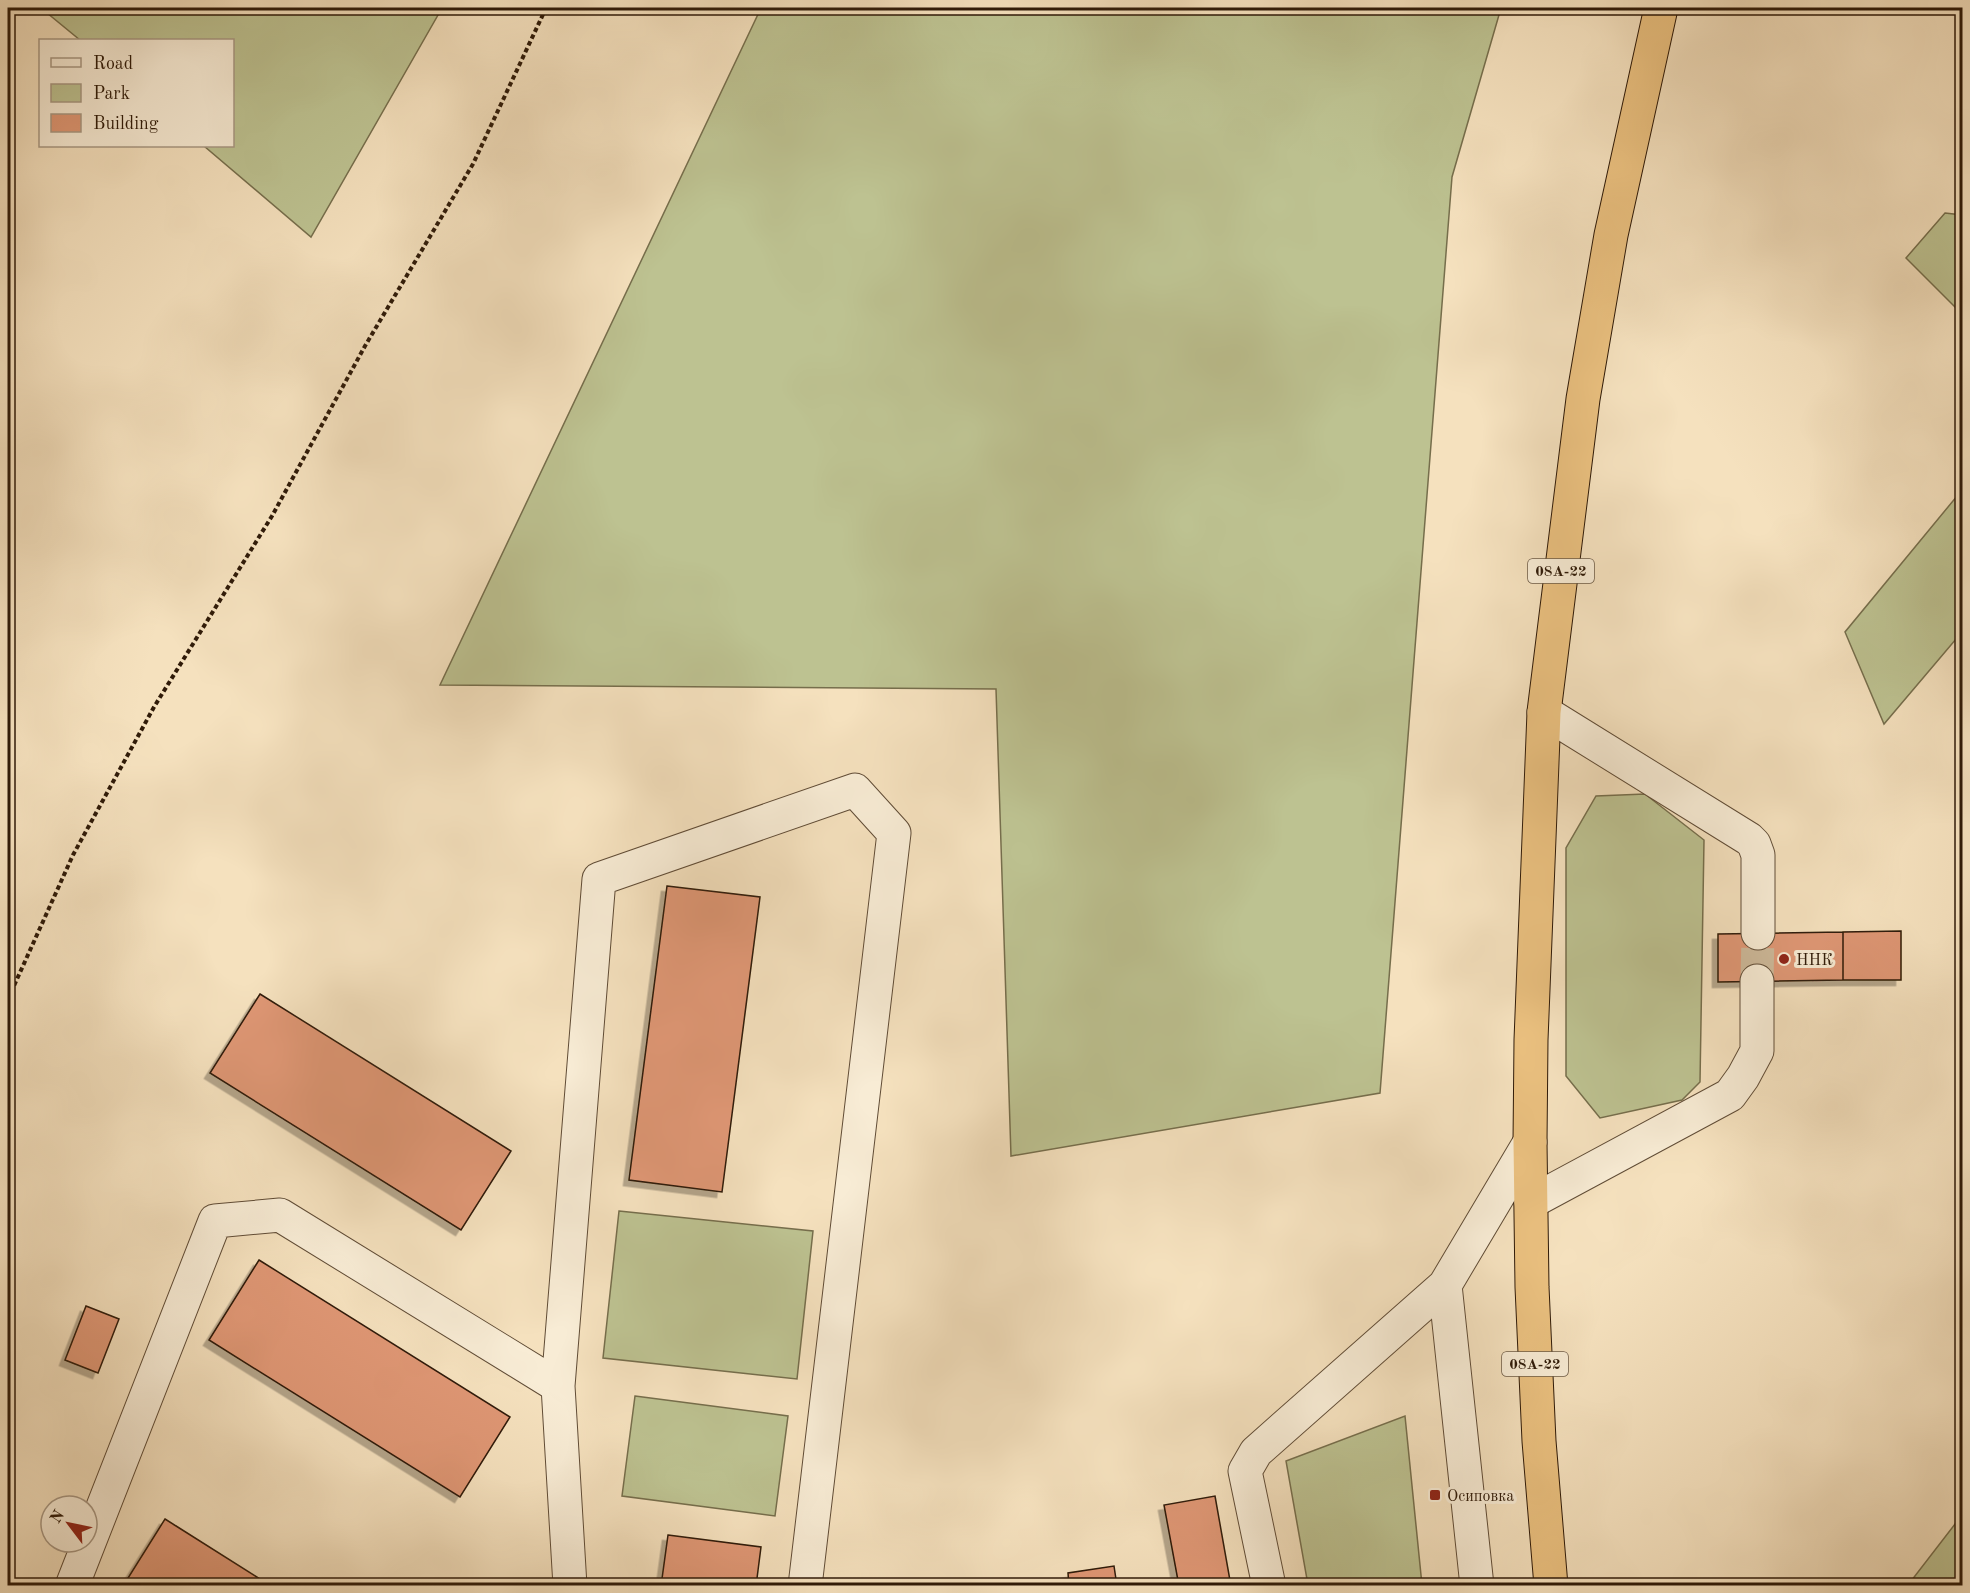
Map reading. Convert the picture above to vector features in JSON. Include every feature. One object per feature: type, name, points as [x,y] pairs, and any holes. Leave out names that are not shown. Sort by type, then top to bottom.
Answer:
[{"type":"highway","name":"08А-22","points":[[1551,1586],[1539,1441],[1532,1287],[1530,1142],[1531,1040],[1544,712],[1585,387],[1611,234],[1661,8]]},
{"type":"lane","points":[[1544,712],[1749,838],[1758,855],[1758,933]]},
{"type":"lane","points":[[570,1586],[558,1386],[599,879],[855,789],[894,833],[805,1586]]},
{"type":"lane","points":[[1531,1202],[1730,1095],[1757,1051],[1757,981]]},
{"type":"lane","points":[[1269,1586],[1245,1471],[1249,1463],[1256,1452],[1445,1286],[1530,1142]]},
{"type":"lane","points":[[72,1586],[215,1221],[280,1215],[558,1386]]},
{"type":"lane","points":[[1445,1286],[1477,1586]]},
{"type":"path","points":[[8,999],[73,855],[154,707],[272,516],[365,346],[473,164],[546,8]]},
{"type":"green space","points":[[41,8],[442,8],[311,237],[205,147],[234,147],[234,39],[79,39]]},
{"type":"green space","points":[[761,8],[1501,8],[1452,177],[1380,1093],[1011,1156],[996,689],[440,685]]},
{"type":"green space","points":[[1945,213],[1962,215],[1962,314],[1906,258]]},
{"type":"green space","points":[[1962,490],[1962,632],[1884,724],[1845,632]]},
{"type":"green space","points":[[1645,794],[1704,840],[1700,1082],[1682,1100],[1600,1118],[1566,1076],[1566,848],[1596,796]]},
{"type":"green space","points":[[619,1211],[813,1231],[797,1379],[603,1358]]},
{"type":"green space","points":[[635,1396],[788,1416],[775,1516],[622,1496]]},
{"type":"green space","points":[[1405,1416],[1422,1585],[1308,1585],[1286,1461]]},
{"type":"green space","points":[[1962,1515],[1962,1585],[1908,1585]]},
{"type":"building","points":[[667,886],[760,897],[722,1192],[629,1180]]},
{"type":"building","points":[[1901,931],[1901,980],[1843,980],[1843,932]]},
{"type":"building","points":[[1843,932],[1843,980],[1718,982],[1718,934]]},
{"type":"building","points":[[260,994],[511,1151],[461,1230],[210,1073]]},
{"type":"building","points":[[259,1260],[510,1417],[460,1497],[209,1340]]},
{"type":"building","points":[[86,1306],[119,1319],[98,1373],[65,1360]]},
{"type":"building","points":[[1215,1496],[1231,1586],[1179,1586],[1164,1505]]},
{"type":"building","points":[[165,1519],[271,1586],[123,1586]]},
{"type":"building","points":[[668,1535],[761,1547],[756,1586],[661,1586]]},
{"type":"building","points":[[1114,1566],[1117,1586],[1069,1586],[1068,1573]]},
{"type":"tunnel","points":[[1757,981],[1758,933]]},
{"type":"place","name":"ННК","points":[[1784,959]]},
{"type":"place","name":"Осиповка","points":[[1435,1495]]}]
